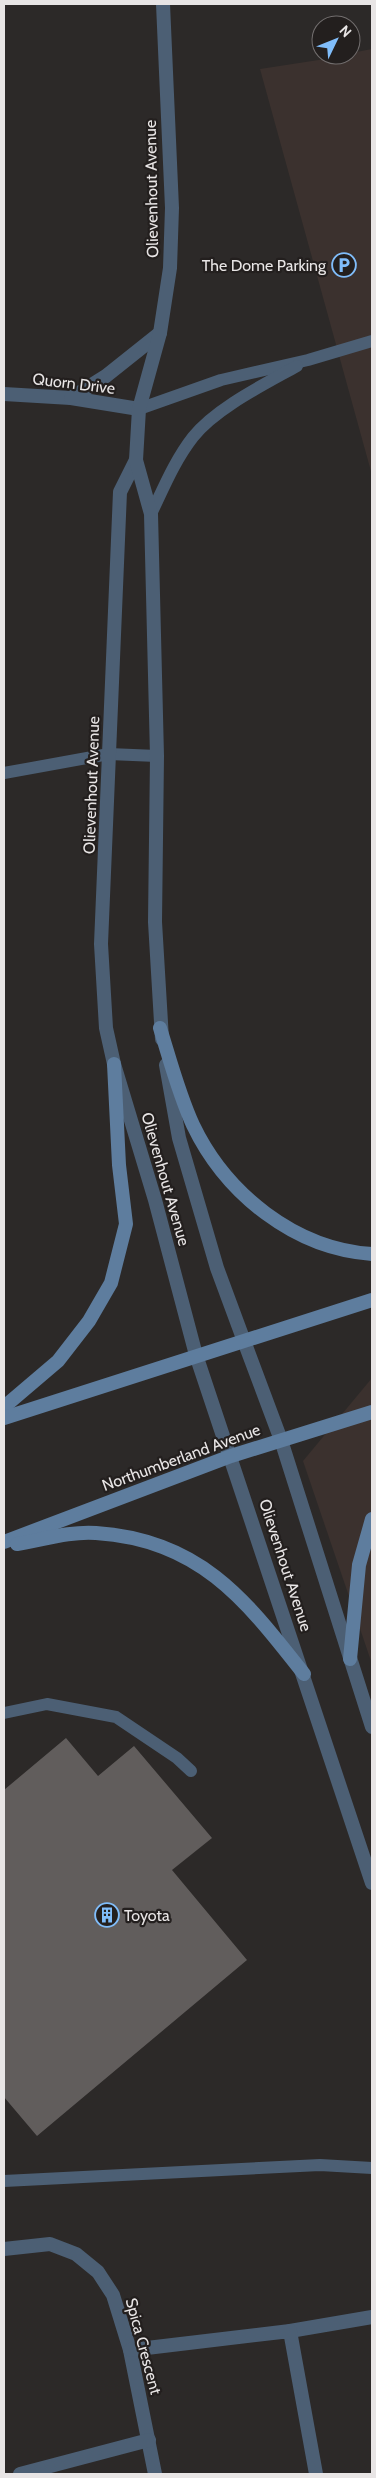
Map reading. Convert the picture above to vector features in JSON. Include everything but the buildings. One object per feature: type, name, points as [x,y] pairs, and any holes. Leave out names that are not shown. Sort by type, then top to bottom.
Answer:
[{"type":"main road","points":[[160,1028],[193,1125],[218,1166],[239,1192],[262,1211],[321,1244],[353,1253],[372,1254]]},
{"type":"main road","points":[[4,1407],[58,1361],[90,1321],[111,1283],[126,1224],[119,1165],[114,1064]]},
{"type":"main road","points":[[4,1418],[372,1300]]},
{"type":"main road","name":"Northumberland Avenue","points":[[4,1542],[231,1456],[372,1412]]},
{"type":"main road","points":[[350,1659],[359,1565],[372,1519]]},
{"type":"main road","points":[[4,1546],[94,1533],[130,1538],[178,1552],[215,1575],[254,1611],[304,1674]]},
{"type":"street","name":"Olievenhout Avenue","points":[[163,4],[172,208],[170,268],[160,333],[139,409],[136,460],[151,514],[156,756],[154,922],[160,1028],[179,1138],[217,1268],[280,1440],[372,1727]]},
{"type":"street","points":[[70,398],[106,376],[160,333]]},
{"type":"street","name":"Quorn Drive","points":[[4,394],[70,398],[139,409]]},
{"type":"street","name":"Olievenhout Avenue","points":[[136,460],[120,492],[101,944],[106,1028],[114,1064],[156,1200],[196,1355],[304,1674],[372,1883]]},
{"type":"street","name":"Spica Crescent","points":[[4,2250],[50,2244],[76,2254],[98,2272],[113,2295],[130,2350],[155,2474]]},
{"type":"street","points":[[130,2350],[290,2331],[372,2318]]},
{"type":"street","points":[[290,2331],[316,2474]]},
{"type":"street","points":[[20,2474],[148,2440]]},
{"type":"lane","points":[[139,409],[250,372],[308,360],[372,341]]},
{"type":"lane","points":[[151,514],[176,463],[194,435],[225,409],[308,360]]},
{"type":"lane","points":[[4,773],[109,754],[156,756]]},
{"type":"lane","points":[[4,1713],[47,1704],[116,1716],[177,1758],[191,1771]]},
{"type":"lane","points":[[4,2181],[320,2165],[372,2168]]},
{"type":"shaded area","name":"The Dome Parking","points":[[372,49],[372,475],[260,69],[311,61],[311,65],[361,65],[361,51]]},
{"type":"shaded area","points":[[372,1378],[372,1664],[303,1461]]},
{"type":"place","name":"The Dome Parking","points":[[344,265]]},
{"type":"place","name":"Toyota","points":[[107,1915]]}]
